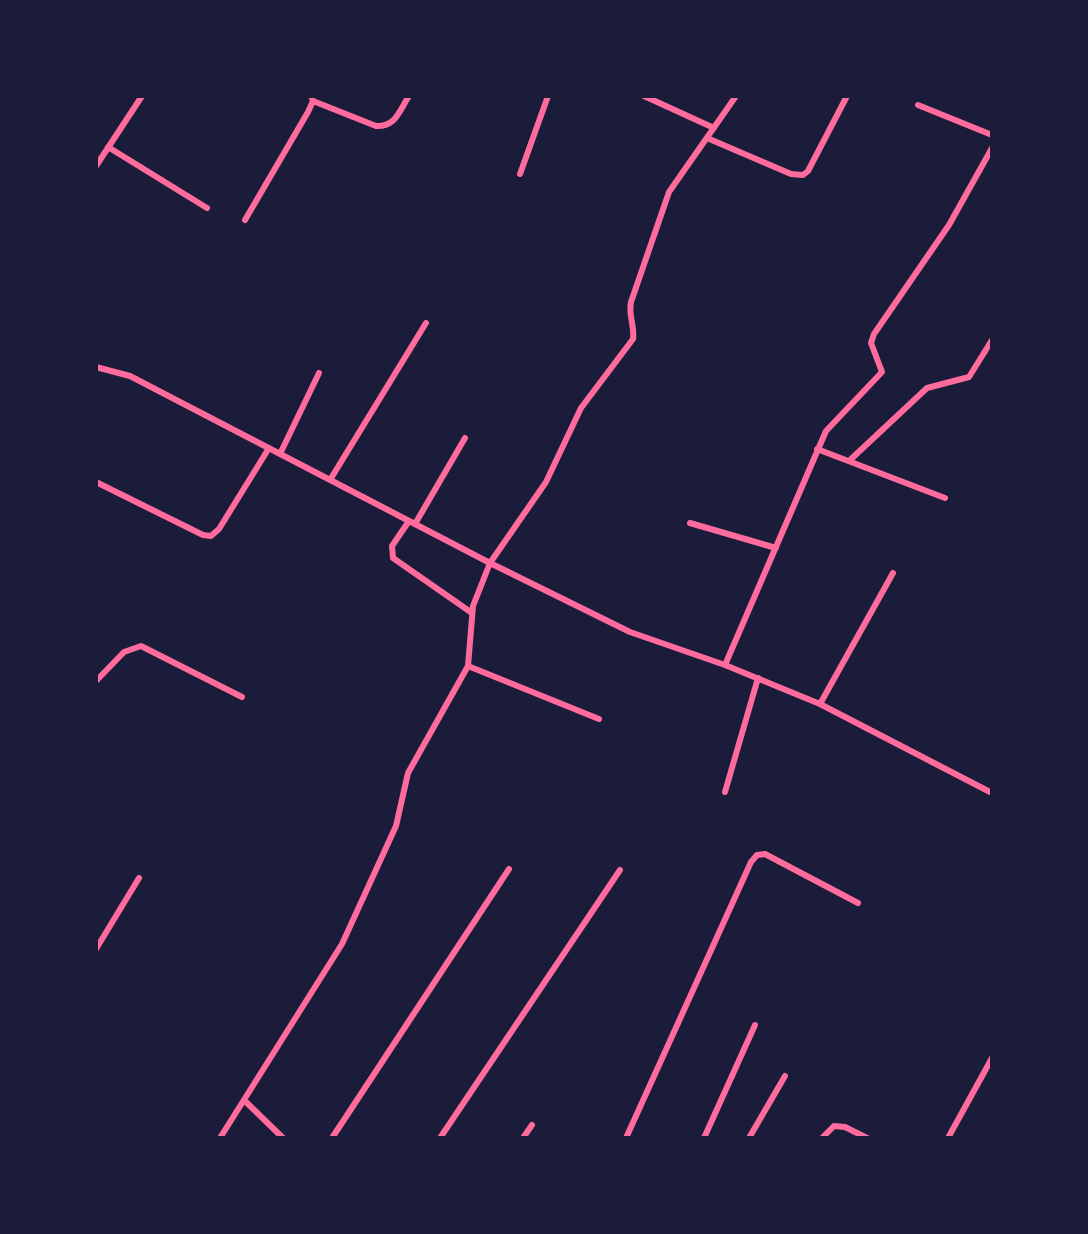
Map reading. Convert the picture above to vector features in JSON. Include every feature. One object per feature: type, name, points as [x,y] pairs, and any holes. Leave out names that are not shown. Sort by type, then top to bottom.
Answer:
[{"type":"street","points":[[96,166],[142,96]]},
{"type":"street","points":[[245,220],[312,98],[376,126],[387,126],[393,121],[409,96]]},
{"type":"street","points":[[520,174],[548,96]]},
{"type":"street","points":[[644,96],[714,128]]},
{"type":"street","points":[[220,1138],[342,944],[396,826],[408,773],[468,666],[472,613],[490,563],[546,482],[581,408],[633,339],[635,330],[629,311],[631,302],[664,204],[676,180],[736,96]]},
{"type":"street","points":[[707,138],[791,174],[803,175],[808,171],[847,96]]},
{"type":"street","points":[[918,105],[992,135]]},
{"type":"street","points":[[108,147],[207,208]]},
{"type":"street","points":[[725,665],[817,449],[833,422],[882,372],[871,343],[874,334],[949,225],[992,148]]},
{"type":"street","points":[[330,480],[426,323]]},
{"type":"street","points":[[849,461],[927,388],[969,377],[992,340]]},
{"type":"street","points":[[96,367],[130,376],[490,563],[630,632],[725,665],[820,704],[991,792],[992,784]]},
{"type":"street","points":[[280,454],[319,373]]},
{"type":"street","points":[[465,438],[412,523],[392,546],[393,558],[472,613]]},
{"type":"street","points":[[96,482],[203,535],[211,536],[219,529],[269,448]]},
{"type":"street","points":[[817,449],[945,498]]},
{"type":"street","points":[[690,524],[776,548]]},
{"type":"street","points":[[820,704],[893,573]]},
{"type":"street","points":[[96,681],[124,652],[141,646],[242,697]]},
{"type":"street","points":[[468,666],[599,719]]},
{"type":"street","points":[[725,792],[758,678]]},
{"type":"street","points":[[626,1138],[750,862],[757,855],[765,854],[858,903]]},
{"type":"street","points":[[332,1138],[509,869]]},
{"type":"street","points":[[440,1138],[620,870]]},
{"type":"street","points":[[96,949],[139,878]]},
{"type":"street","points":[[704,1138],[755,1025]]},
{"type":"street","points":[[948,1138],[992,1058]]},
{"type":"street","points":[[749,1138],[784,1076]]},
{"type":"street","points":[[245,1101],[283,1138]]},
{"type":"street","points":[[523,1138],[532,1125]]},
{"type":"street","points":[[822,1138],[834,1126],[845,1127],[867,1138]]}]
